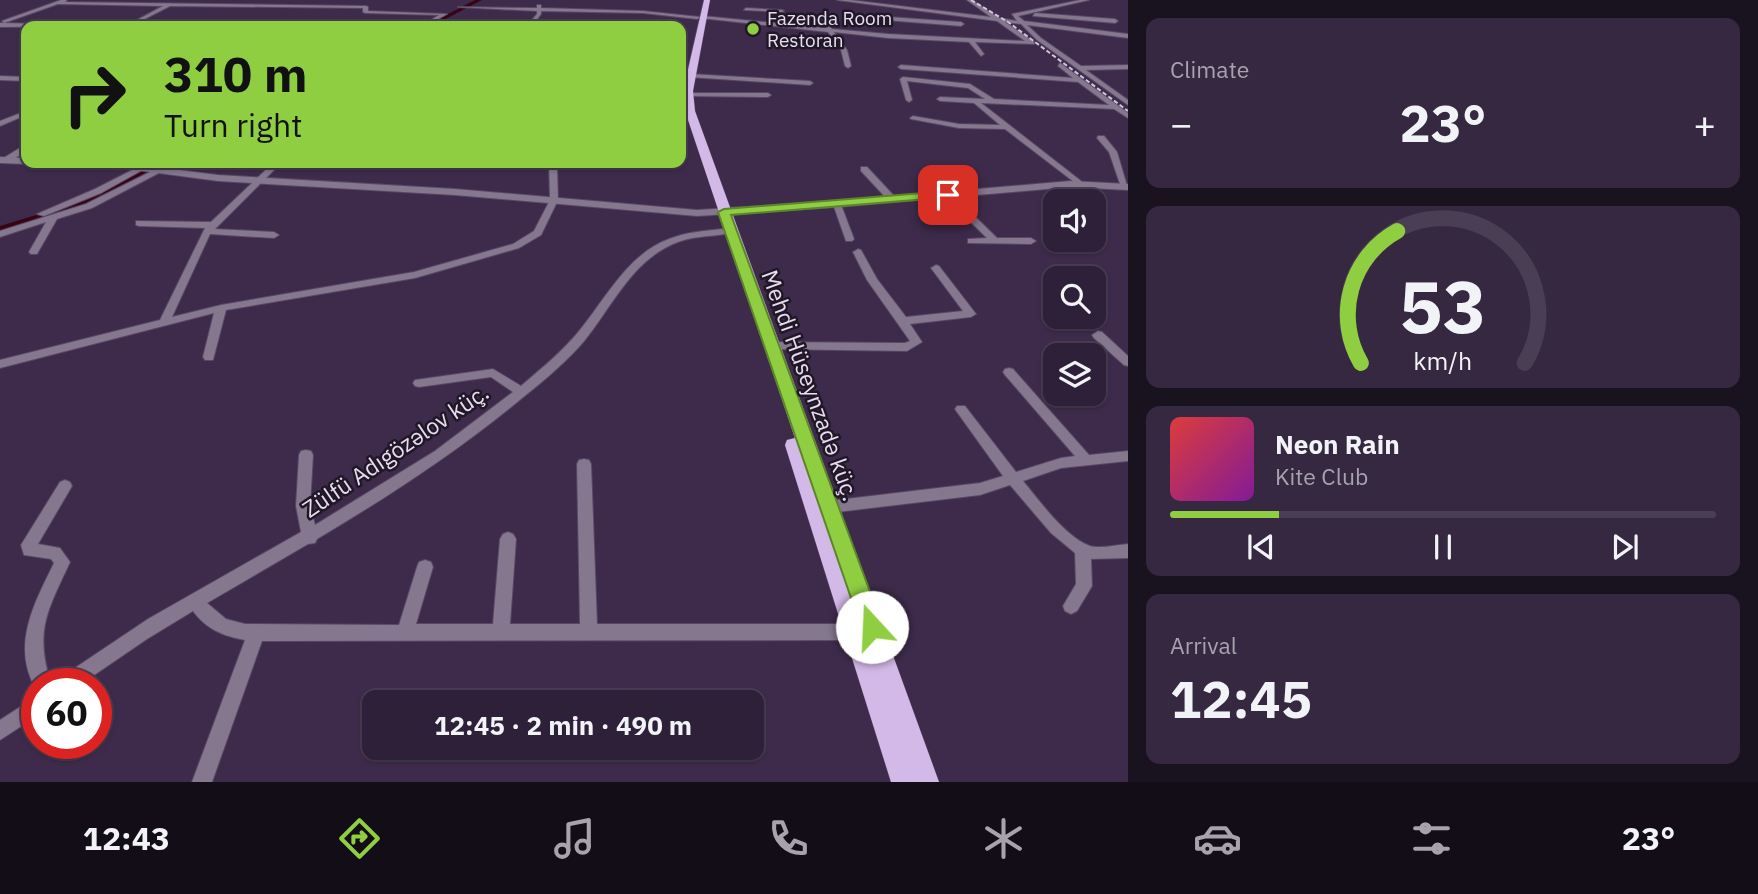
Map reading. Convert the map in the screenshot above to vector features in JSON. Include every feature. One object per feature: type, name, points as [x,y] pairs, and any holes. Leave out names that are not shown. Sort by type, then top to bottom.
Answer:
[{"type":"main road","name":"Mehdi Hüseynzadə küç.","points":[[686,83],[702,9]]},
{"type":"main road","name":"Mehdi Hüseynzadə küç.","points":[[686,105],[720,212],[829,507],[925,782]]},
{"type":"main road","name":"Mehdi Hüseynzadə küç.","points":[[720,212],[722,232],[905,782]]},
{"type":"street","points":[[0,24],[65,0]]},
{"type":"street","points":[[137,21],[177,0]]},
{"type":"street","points":[[361,6],[366,0]]},
{"type":"street","points":[[435,21],[460,10],[474,0]]},
{"type":"street","points":[[470,8],[485,0]]},
{"type":"street","points":[[584,0],[585,11]]},
{"type":"street","points":[[839,0],[1128,36]]},
{"type":"street","points":[[969,0],[1003,21],[1128,116]]},
{"type":"street","points":[[974,0],[1016,14],[1115,21]]},
{"type":"street","points":[[1016,14],[1087,0]]},
{"type":"street","points":[[745,1],[749,21]]},
{"type":"street","points":[[58,3],[361,6],[368,8],[365,12],[448,16]]},
{"type":"street","points":[[460,10],[539,8],[654,12],[702,9],[749,21],[830,30],[1032,43]]},
{"type":"street","points":[[532,21],[539,8]]},
{"type":"street","points":[[746,9],[782,11]]},
{"type":"street","points":[[1031,11],[1038,15]]},
{"type":"street","points":[[622,21],[625,12]]},
{"type":"street","points":[[653,21],[654,12]]},
{"type":"street","points":[[935,12],[938,22]]},
{"type":"street","points":[[1016,14],[1021,23],[1128,103]]},
{"type":"street","points":[[441,21],[448,16]]},
{"type":"street","points":[[821,18],[844,50],[848,66]]},
{"type":"street","points":[[874,18],[1012,28]]},
{"type":"street","points":[[0,24],[21,25]]},
{"type":"street","points":[[971,40],[981,54]]},
{"type":"street","points":[[901,67],[1080,80]]},
{"type":"street","points":[[1063,67],[1127,67]]},
{"type":"street","points":[[0,78],[21,79]]},
{"type":"street","points":[[909,100],[903,79],[970,86],[995,103]]},
{"type":"street","points":[[686,97],[810,83]]},
{"type":"street","points":[[686,97],[768,95]]},
{"type":"street","points":[[940,99],[977,103],[1116,107]]},
{"type":"street","points":[[977,103],[1078,183]]},
{"type":"street","points":[[0,124],[21,115]]},
{"type":"street","points":[[913,118],[960,126],[1005,127]]},
{"type":"street","points":[[0,225],[70,203],[140,168],[259,181],[554,200],[697,213],[1078,183],[1127,187],[1113,152],[1101,138]]},
{"type":"street","points":[[3,160],[21,151]]},
{"type":"street","points":[[3,160],[21,161]]},
{"type":"street","points":[[0,234],[103,200],[164,168]]},
{"type":"street","points":[[165,320],[209,228],[272,168]]},
{"type":"street","points":[[0,363],[221,308],[415,275],[516,246],[538,233],[554,200],[554,168]]},
{"type":"street","points":[[864,169],[892,199]]},
{"type":"street","points":[[948,195],[995,241]]},
{"type":"street","points":[[837,204],[842,212],[841,225],[849,239]]},
{"type":"street","points":[[697,213],[703,233]]},
{"type":"street","points":[[34,252],[53,218]]},
{"type":"street","points":[[138,223],[274,235]]},
{"type":"street","name":"Zülfü Adıgözəlov küç.","points":[[91,668],[195,600],[310,538],[425,464],[522,392],[583,335],[639,260],[674,240],[703,233],[722,232]]},
{"type":"street","points":[[971,241],[1031,241]]},
{"type":"street","points":[[771,346],[907,347],[916,342],[872,280],[858,252]]},
{"type":"street","points":[[903,321],[971,314],[936,268]]},
{"type":"street","points":[[209,358],[221,308]]},
{"type":"street","points":[[1098,335],[1128,362]]},
{"type":"street","points":[[1009,372],[1085,459]]},
{"type":"street","points":[[419,383],[493,373],[522,392]]},
{"type":"street","points":[[961,409],[1013,478],[1066,539],[1083,551],[1128,551]]},
{"type":"street","points":[[306,456],[303,506],[310,538]]},
{"type":"street","points":[[829,507],[980,489],[1032,471],[1085,459],[1128,456]]},
{"type":"street","points":[[583,464],[589,632]]},
{"type":"street","points":[[37,668],[31,649],[32,635],[62,562],[55,553],[29,550],[29,545],[65,486]]},
{"type":"street","points":[[501,632],[508,539]]},
{"type":"street","points":[[1071,606],[1084,586],[1083,551]]},
{"type":"street","points":[[405,632],[425,567]]},
{"type":"street","points":[[195,600],[214,624],[229,630],[256,633],[856,632]]},
{"type":"street","points":[[202,782],[256,633]]},
{"type":"street","points":[[0,731],[21,716]]},
{"type":"waterway","points":[[438,21],[479,0]]},
{"type":"waterway","points":[[0,229],[73,207],[152,168]]},
{"type":"railway","points":[[971,0],[1008,22],[1128,111]]},
{"type":"place","name":"Fazenda Room Restoran","points":[[753,29]]},
{"type":"route","points":[[872,627],[724,212],[948,195]]}]
